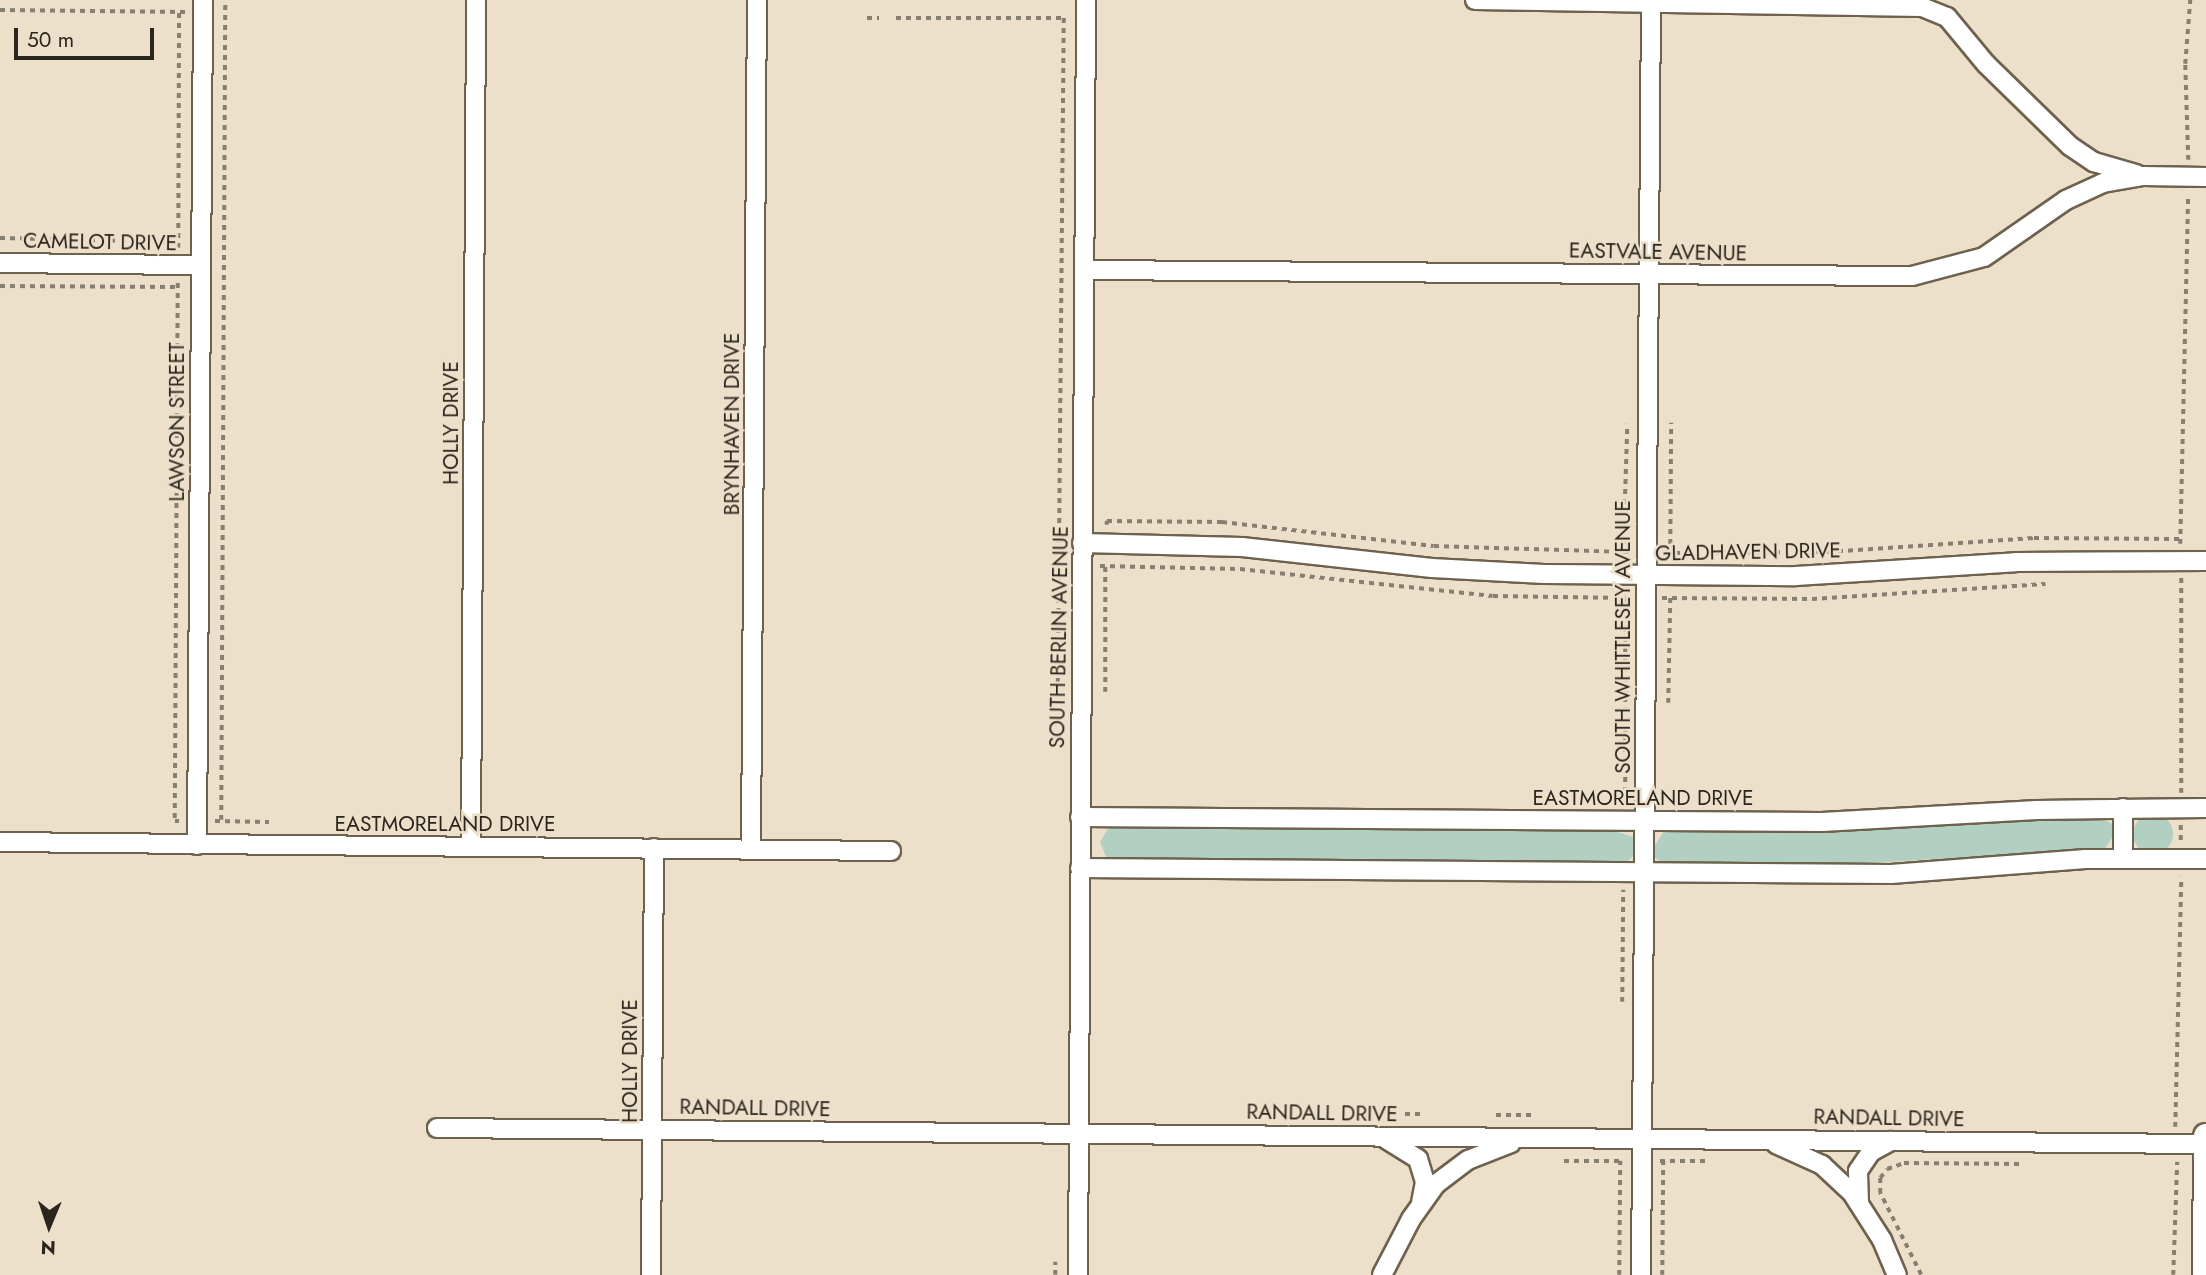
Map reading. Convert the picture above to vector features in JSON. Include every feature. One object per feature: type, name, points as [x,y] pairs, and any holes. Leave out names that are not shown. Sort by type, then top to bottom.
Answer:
[{"type":"main road","points":[[2205,1275],[2206,1136]]},
{"type":"street","name":"HOLLY DRIVE","points":[[471,846],[476,0]]},
{"type":"street","name":"BRYNHAVEN DRIVE","points":[[751,849],[757,0]]},
{"type":"street","name":"SOUTH BERLIN AVENUE","points":[[1078,1275],[1086,0]]},
{"type":"street","points":[[1475,0],[1898,4],[1947,8],[1986,64],[2070,146],[2100,164],[2143,176]]},
{"type":"street","name":"SOUTH WHITTLESEY AVENUE","points":[[1641,1275],[1651,1]]},
{"type":"street","name":"LAWSON STREET","points":[[197,845],[203,6]]},
{"type":"street","name":"EASTVALE AVENUE","points":[[1084,270],[1930,274],[2000,248],[2085,191],[2143,176],[2197,177]]},
{"type":"street","name":"CAMELOT DRIVE","points":[[0,263],[200,265]]},
{"type":"street","name":"GLADHAVEN DRIVE","points":[[1082,543],[1232,546],[1432,568],[1622,575],[1796,576],[2034,561],[2206,561]]},
{"type":"street","name":"EASTMORELAND DRIVE","points":[[1080,817],[1644,822],[1869,821],[2123,808],[2206,808]]},
{"type":"street","points":[[2123,808],[2123,859]]},
{"type":"street","name":"EASTMORELAND DRIVE","points":[[0,842],[891,851]]},
{"type":"street","name":"HOLLY DRIVE","points":[[651,1275],[654,848]]},
{"type":"street","points":[[1080,868],[1891,874],[2123,859],[2206,859]]},
{"type":"street","name":"RANDALL DRIVE","points":[[437,1128],[2206,1144]]},
{"type":"street","points":[[1378,1136],[1407,1148],[1418,1160],[1425,1182],[1418,1209]]},
{"type":"street","points":[[1382,1275],[1418,1209],[1436,1184],[1468,1160],[1535,1138]]},
{"type":"street","points":[[1759,1139],[1822,1165],[1862,1208]]},
{"type":"street","points":[[1897,1140],[1871,1152],[1858,1171],[1858,1200],[1897,1275]]},
{"type":"path","points":[[225,0],[221,821],[269,822]]},
{"type":"path","points":[[2173,1275],[2177,1143],[2174,1125],[2181,1010],[2176,1001],[2181,859],[2180,539],[2197,177],[2185,64],[2190,0]]},
{"type":"path","points":[[0,10],[179,12],[203,6],[225,12]]},
{"type":"path","points":[[175,821],[179,12]]},
{"type":"path","points":[[867,18],[879,18]]},
{"type":"path","points":[[896,18],[1064,18],[1058,694]]},
{"type":"path","points":[[0,239],[224,242]]},
{"type":"path","points":[[0,286],[177,287]]},
{"type":"path","points":[[1625,807],[1622,575],[1627,424]]},
{"type":"path","points":[[1107,521],[1222,522],[1434,545],[1623,552],[1810,553],[2024,538],[2180,539]]},
{"type":"path","points":[[1105,566],[1105,692]]},
{"type":"path","points":[[1622,1002],[1623,888]]},
{"type":"path","points":[[1405,1114],[1421,1114]]},
{"type":"path","points":[[1496,1115],[1536,1115]]},
{"type":"path","points":[[1619,1275],[1620,1161]]},
{"type":"path","points":[[1662,1275],[1663,1161]]},
{"type":"path","points":[[1921,1275],[1880,1193],[1880,1178],[1887,1169],[1904,1163],[2024,1164]]},
{"type":"path","points":[[1055,1262],[1055,1275]]},
{"type":"green space","points":[[2153,814],[2167,820],[2173,834],[2167,848],[2153,854],[2139,848],[2133,834],[2139,820]]},
{"type":"green space","points":[[2093,816],[2111,823],[2115,833],[2105,849],[1816,866],[1667,866],[1655,858],[1652,850],[1664,831],[1816,832]]},
{"type":"green space","points":[[1109,827],[1611,830],[1633,837],[1635,853],[1626,864],[1116,861],[1106,857],[1100,842]]}]
